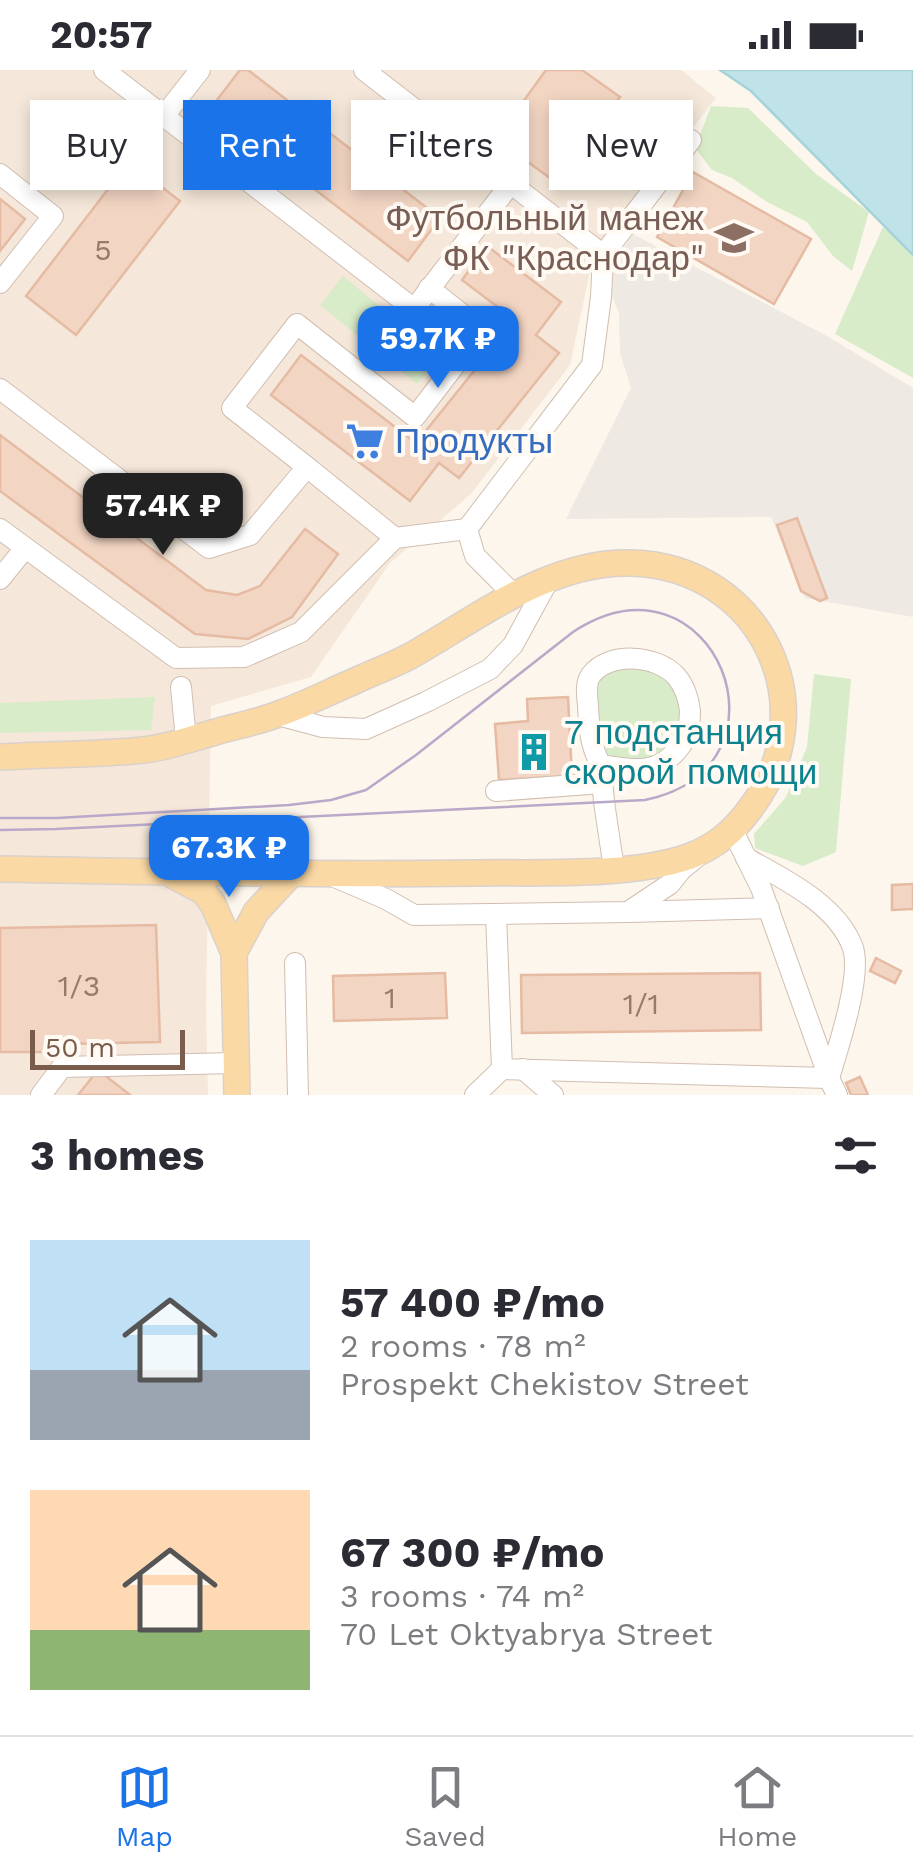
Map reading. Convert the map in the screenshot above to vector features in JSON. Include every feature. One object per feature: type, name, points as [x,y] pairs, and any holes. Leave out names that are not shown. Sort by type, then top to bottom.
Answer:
[{"type":"main road","points":[[0,756],[146,750],[278,714],[407,658],[514,595],[573,572],[616,563],[656,565],[680,572],[725,595],[749,616],[772,652],[784,703],[784,726],[770,776],[758,799],[733,831],[709,849],[664,863],[614,869],[328,874],[0,869]]},
{"type":"main road","points":[[167,872],[204,892],[234,952],[237,1095]]},
{"type":"main road","points":[[234,952],[256,912],[292,873]]},
{"type":"street","points":[[104,70],[414,309],[506,190]]},
{"type":"street","points":[[164,116],[200,70]]},
{"type":"street","points":[[364,70],[404,100]]},
{"type":"street","points":[[0,174],[53,216],[0,283]]},
{"type":"street","points":[[522,190],[603,255]]},
{"type":"street","points":[[0,529],[176,658],[244,656],[302,632],[394,538],[467,529],[592,365],[603,255],[653,190]]},
{"type":"street","points":[[394,538],[232,408],[298,324],[415,417],[482,330],[429,288]]},
{"type":"street","points":[[0,389],[208,548],[250,535],[307,467]]},
{"type":"street","points":[[467,529],[475,556],[514,595]]},
{"type":"street","points":[[0,579],[25,548]]},
{"type":"street","points":[[278,714],[323,726],[366,730],[426,702],[490,669],[513,645],[548,581]]},
{"type":"street","points":[[496,790],[602,774],[641,771],[666,761],[681,747],[690,717],[688,698],[678,678],[668,669],[634,659],[618,659],[601,666],[590,676],[587,687],[592,751],[602,774],[614,869]]},
{"type":"street","points":[[180,687],[186,740]]},
{"type":"street","points":[[733,831],[768,908],[833,1087]]},
{"type":"street","points":[[628,912],[670,884],[681,870],[709,849]]},
{"type":"street","points":[[746,858],[798,886],[839,923],[854,950],[854,972],[833,1087]]},
{"type":"street","points":[[328,874],[414,915],[768,908]]},
{"type":"street","points":[[496,914],[512,1069]]},
{"type":"street","points":[[294,963],[298,1095]]},
{"type":"street","points":[[41,1095],[62,1067],[236,1063]]},
{"type":"street","points":[[475,1095],[512,1069],[833,1087]]},
{"type":"street","points":[[512,1069],[552,1095]]},
{"type":"shaded area","points":[[0,70],[681,70],[716,98],[693,128],[693,100],[549,100],[549,190],[645,190],[593,257],[570,365],[471,494],[390,563],[311,677],[211,706],[208,1095],[0,1095]]},
{"type":"shaded area","points":[[633,234],[827,336],[913,388],[913,617],[805,598],[771,517],[566,519],[631,388],[620,353],[619,313],[609,288],[613,263]]},
{"type":"green space","points":[[711,106],[748,108],[816,174],[869,212],[852,271],[833,256],[807,222],[712,170],[695,148]]},
{"type":"green space","points":[[883,227],[913,253],[913,378],[835,334]]},
{"type":"green space","points":[[343,276],[440,356],[417,384],[320,305]]},
{"type":"green space","points":[[637,667],[660,675],[674,689],[680,706],[679,724],[658,753],[641,761],[622,761],[602,751],[595,681],[609,672]]},
{"type":"green space","points":[[814,674],[851,679],[836,852],[803,866],[755,848],[754,834],[786,797],[807,747]]},
{"type":"green space","points":[[155,697],[151,730],[0,733],[0,703]]},
{"type":"water","points":[[720,70],[913,70],[913,255],[751,91]]},
{"type":"building","points":[[240,70],[248,70],[287,100],[217,100]]},
{"type":"building","points":[[546,70],[582,70],[620,97],[549,100],[549,177],[529,163],[529,100],[524,100]]},
{"type":"building","points":[[331,134],[351,149],[351,190],[404,190],[440,218],[408,261],[316,190],[331,190]]},
{"type":"building","name":"Футбольный манеж ФК \"Краснодар\"","points":[[693,172],[811,239],[774,304],[657,237],[683,190],[693,190]]},
{"type":"building","points":[[163,188],[180,201],[76,335],[26,296],[107,190]]},
{"type":"building","points":[[0,199],[25,219],[0,251]]},
{"type":"building","points":[[487,246],[561,302],[536,335],[559,353],[459,478],[439,463],[410,501],[271,395],[301,355],[416,443],[515,320],[462,280]]},
{"type":"building","points":[[0,435],[206,590],[237,595],[260,586],[305,529],[338,554],[292,617],[248,639],[195,634],[0,491]]},
{"type":"building","points":[[797,518],[827,598],[820,601],[801,591],[777,525]]},
{"type":"building","name":"7 подстанция скорой помощи","points":[[568,697],[572,776],[499,780],[495,724],[528,721],[527,699]]},
{"type":"building","points":[[913,884],[913,909],[892,910],[892,885]]},
{"type":"building","points":[[156,925],[160,1042],[64,1044],[64,1052],[0,1052],[0,928]]},
{"type":"building","points":[[876,958],[901,971],[895,983],[870,971]]},
{"type":"building","points":[[445,973],[447,1018],[334,1021],[333,976]]},
{"type":"building","points":[[760,973],[761,1030],[522,1033],[521,975]]},
{"type":"building","points":[[98,1070],[130,1095],[78,1095]]},
{"type":"building","points":[[860,1077],[868,1095],[851,1095],[846,1083]]},
{"type":"tram line","points":[[0,818],[289,805],[331,800],[366,790],[573,632],[623,611],[666,615],[700,636],[722,670],[729,709],[721,747],[693,780],[645,800],[0,830]]},
{"type":"place","name":"Футбольный манеж ФК \"Краснодар\"","points":[[734,238]]},
{"type":"place","name":"Продукты","points":[[365,441]]},
{"type":"place","name":"7 подстанция скорой помощи","points":[[534,752]]}]
